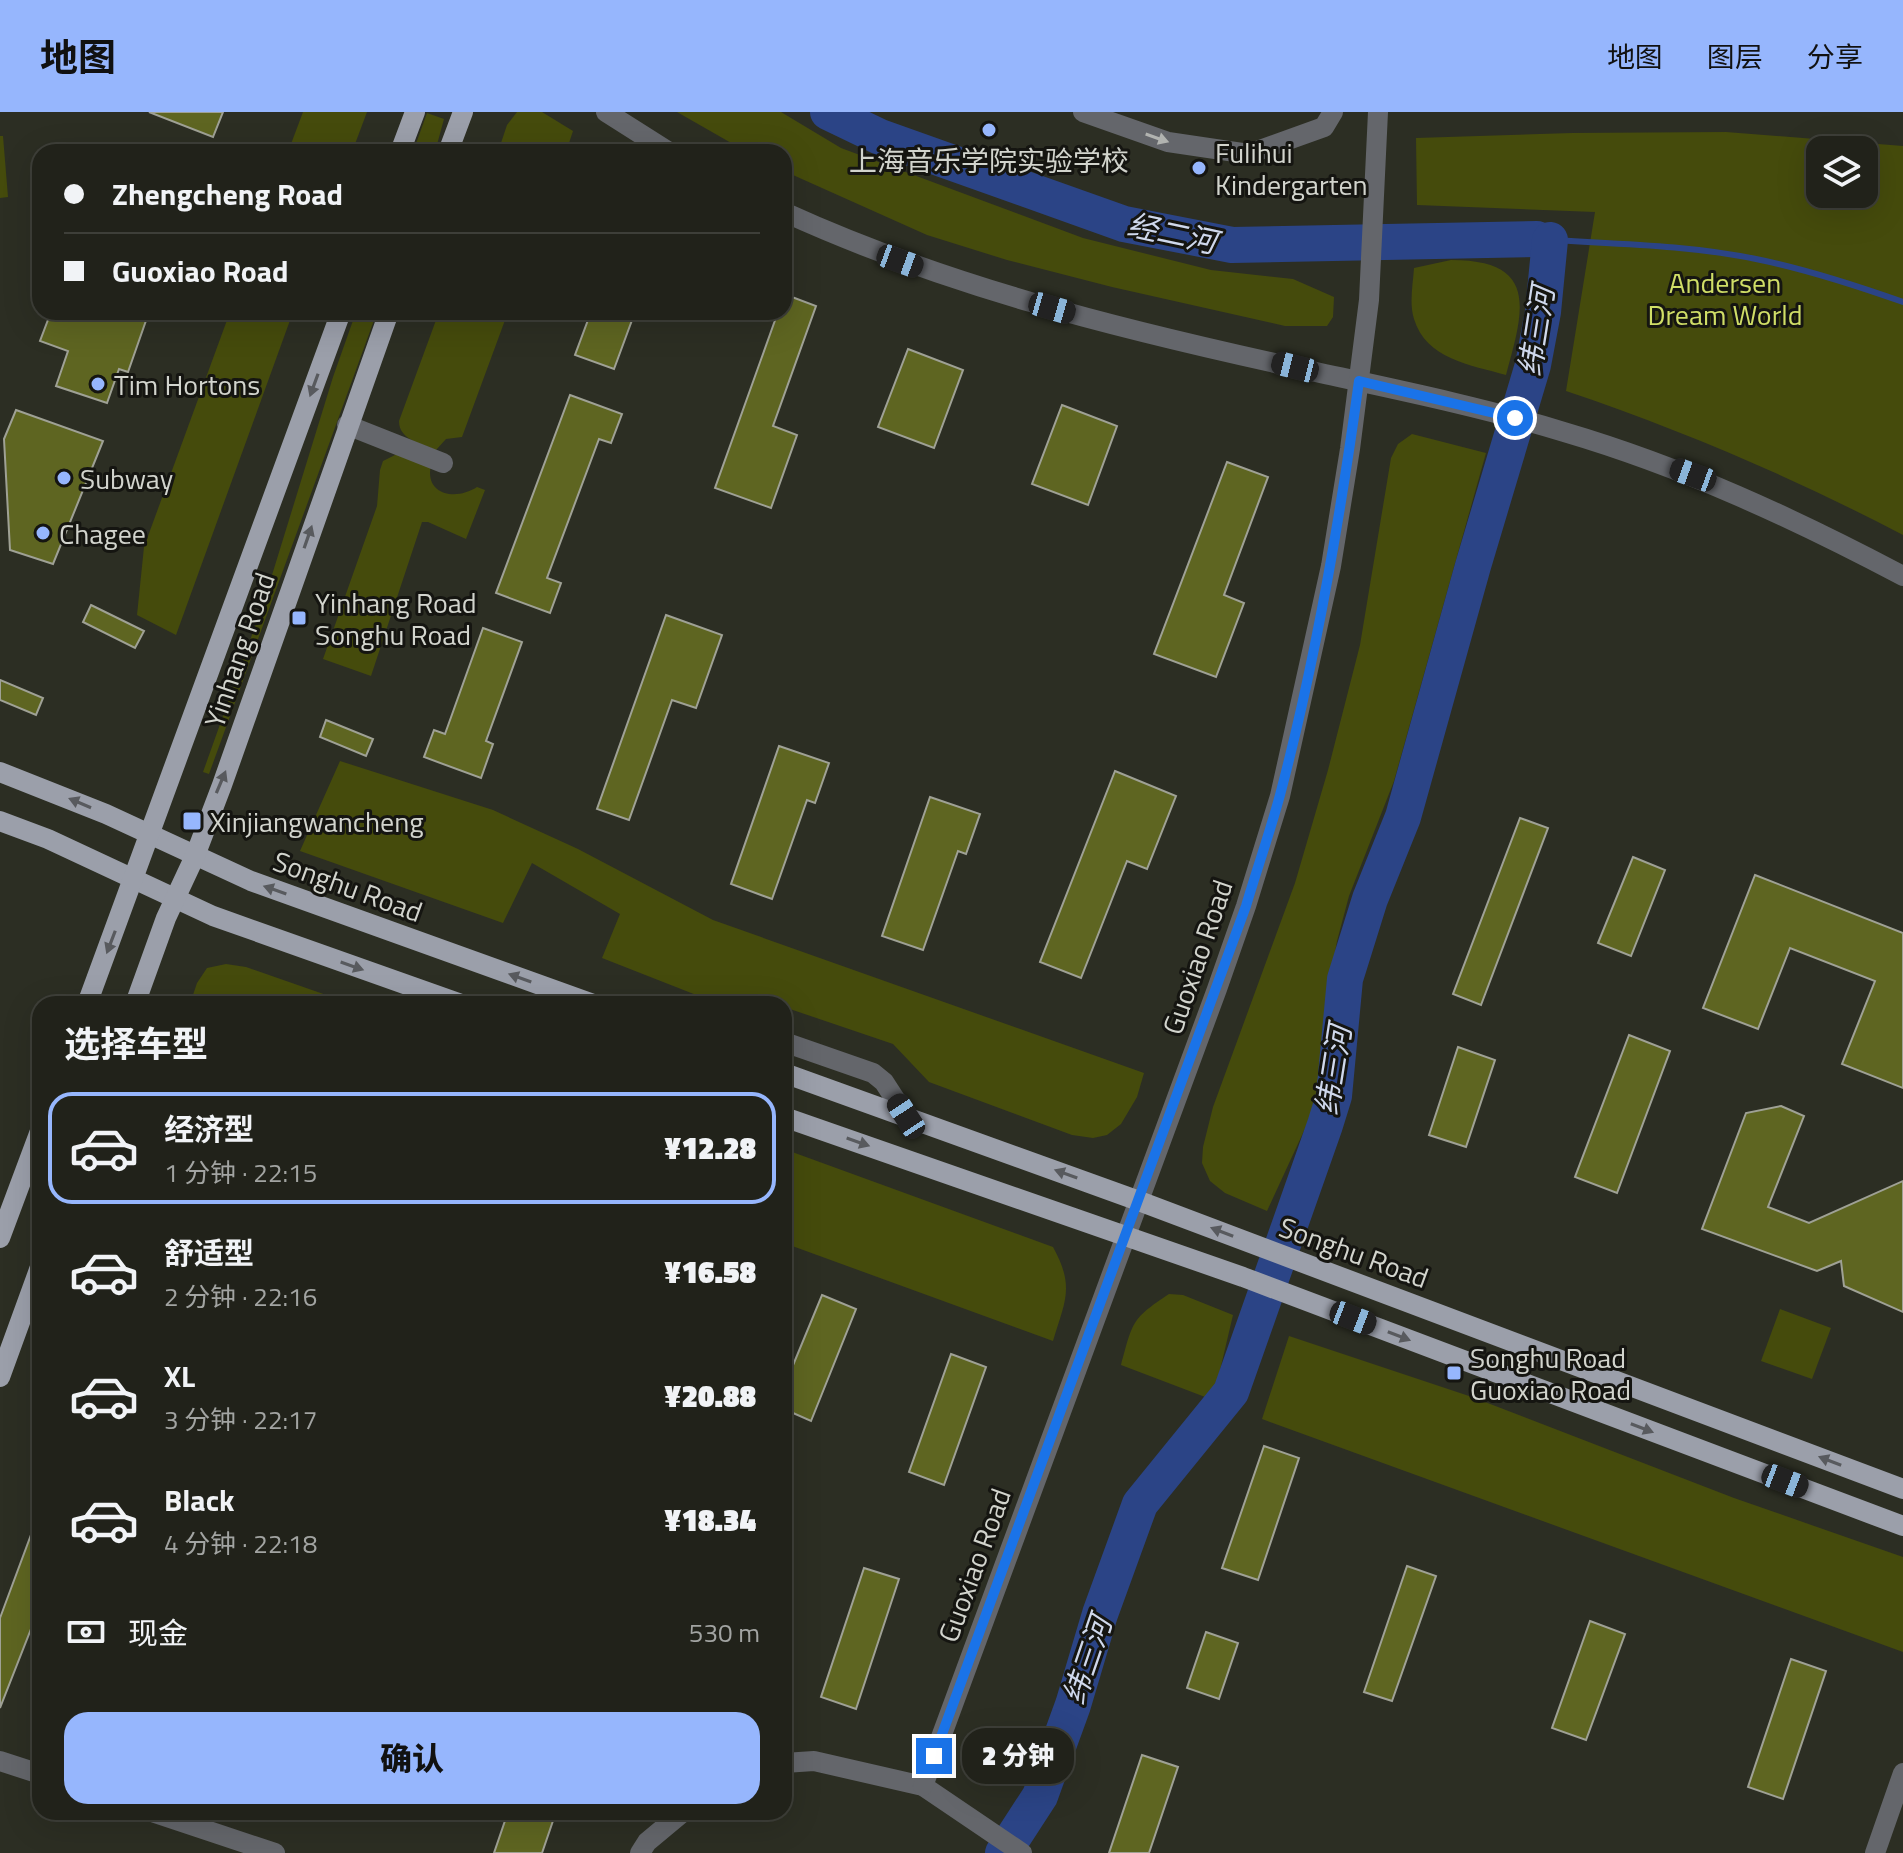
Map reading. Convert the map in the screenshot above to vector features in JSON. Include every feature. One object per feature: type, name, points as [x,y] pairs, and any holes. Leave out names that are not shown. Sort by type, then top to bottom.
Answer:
[{"type":"main road","points":[[403,144],[415,112]]},
{"type":"main road","points":[[451,144],[463,112]]},
{"type":"main road","name":"Yinhang Road","points":[[90,996],[338,320]]},
{"type":"main road","name":"Yinhang Road","points":[[138,996],[174,900],[195,856],[386,320]]},
{"type":"main road","name":"Songhu Road","points":[[0,772],[93,808],[261,885],[571,996]]},
{"type":"main road","points":[[0,821],[90,858],[174,900],[235,925],[438,996]]},
{"type":"main road","name":"Songhu Road","points":[[792,1076],[1139,1201],[1903,1489]]},
{"type":"main road","points":[[792,1120],[1243,1277],[1903,1526]]},
{"type":"main road","points":[[0,1238],[32,1152]]},
{"type":"main road","points":[[0,1377],[32,1289]]},
{"type":"street","points":[[606,112],[656,144]]},
{"type":"street","points":[[1083,112],[1168,142],[1249,154],[1324,127],[1333,112]]},
{"type":"street","name":"Guoxiao Road","points":[[923,1786],[1246,906],[1280,796],[1331,566],[1359,381],[1369,300],[1378,112]]},
{"type":"street","points":[[792,216],[853,244],[947,278],[1105,323],[1490,411],[1564,432],[1693,475],[1816,530],[1903,576]]},
{"type":"street","points":[[347,425],[443,463]]},
{"type":"street","points":[[792,1045],[873,1073],[884,1082],[906,1116]]},
{"type":"street","points":[[0,1761],[32,1771]]},
{"type":"street","points":[[792,1762],[814,1761],[923,1786],[1022,1853]]},
{"type":"street","points":[[1875,1853],[1903,1773]]},
{"type":"street","points":[[176,1820],[275,1853]]},
{"type":"street","points":[[640,1853],[647,1842],[673,1820]]},
{"type":"green space","points":[[303,112],[367,112],[355,144],[291,144]]},
{"type":"green space","points":[[517,112],[542,112],[573,131],[569,144],[501,144],[507,125]]},
{"type":"green space","points":[[677,112],[781,112],[841,148],[1083,238],[1211,270],[1293,279],[1334,297],[1333,317],[1327,326],[1285,326],[1007,260],[927,235],[792,175],[792,144],[733,144]]},
{"type":"green space","points":[[427,113],[444,119],[437,144],[416,144]]},
{"type":"green space","name":"Andersen Dream World","points":[[1726,132],[1806,138],[1806,208],[1878,208],[1878,144],[1903,146],[1903,535],[1737,456],[1566,391],[1595,212],[1417,205],[1416,138]]},
{"type":"green space","points":[[0,136],[3,136],[8,197],[0,198]]},
{"type":"green space","points":[[1451,260],[1479,262],[1499,269],[1512,279],[1520,310],[1506,375],[1439,352],[1420,332],[1412,307],[1414,268]]},
{"type":"green space","points":[[227,320],[290,320],[176,635],[137,615],[144,547]]},
{"type":"green space","points":[[353,320],[374,320],[209,774],[203,772],[264,601]]},
{"type":"green space","points":[[436,320],[505,320],[462,437],[446,439],[436,450],[407,437],[399,421]]},
{"type":"green space","points":[[1412,434],[1486,453],[1394,781],[1349,896],[1337,941],[1328,993],[1320,1096],[1267,1211],[1225,1193],[1210,1181],[1202,1163],[1203,1147],[1213,1107],[1295,883],[1360,645],[1391,458],[1398,444]]},
{"type":"green space","points":[[397,454],[431,465],[432,483],[444,492],[460,494],[477,487],[485,490],[466,539],[422,522],[371,676],[323,659],[377,506],[383,461]]},
{"type":"green space","points":[[340,761],[493,810],[578,849],[713,920],[1144,1073],[1137,1097],[1121,1124],[1107,1135],[1093,1138],[1072,1135],[929,1082],[893,1044],[792,1010],[792,996],[699,996],[602,958],[620,914],[532,863],[503,923],[300,851]]},
{"type":"green space","points":[[226,964],[246,967],[329,996],[193,996],[207,968]]},
{"type":"green space","points":[[792,1152],[1053,1247],[1064,1273],[1066,1294],[1053,1341],[792,1246]]},
{"type":"green space","points":[[1169,1294],[1183,1295],[1233,1315],[1213,1400],[1121,1365],[1135,1323]]},
{"type":"green space","points":[[1780,1309],[1831,1328],[1812,1379],[1761,1361]]},
{"type":"green space","points":[[1289,1336],[1472,1397],[1734,1498],[1903,1557],[1903,1652],[1262,1419]]},
{"type":"building","points":[[149,112],[223,112],[213,137]]},
{"type":"building","points":[[792,297],[816,306],[773,426],[797,435],[771,508],[715,488],[775,320],[792,320]]},
{"type":"building","points":[[48,320],[146,320],[128,372],[119,369],[107,403],[56,386],[68,351],[40,341]]},
{"type":"building","points":[[588,320],[632,320],[614,369],[575,355]]},
{"type":"building","points":[[908,349],[963,370],[934,448],[878,427]]},
{"type":"building","points":[[570,395],[622,414],[611,443],[599,439],[547,578],[561,583],[550,613],[496,593]]},
{"type":"building","points":[[1062,405],[1117,426],[1088,505],[1032,484]]},
{"type":"building","points":[[16,410],[103,441],[53,564],[10,550],[4,439]]},
{"type":"building","points":[[1227,462],[1268,477],[1224,595],[1244,603],[1216,677],[1154,654]]},
{"type":"building","points":[[91,605],[144,631],[135,648],[83,622]]},
{"type":"building","points":[[666,615],[722,635],[696,708],[672,700],[629,820],[597,809]]},
{"type":"building","points":[[483,628],[522,642],[486,741],[493,744],[481,778],[424,757],[434,730],[445,734]]},
{"type":"building","points":[[0,680],[43,698],[36,715],[0,700]]},
{"type":"building","points":[[326,720],[373,739],[366,756],[320,737]]},
{"type":"building","points":[[779,746],[829,763],[815,803],[807,800],[772,899],[731,884]]},
{"type":"building","points":[[1115,771],[1176,796],[1147,869],[1127,861],[1081,978],[1040,962]]},
{"type":"building","points":[[930,797],[980,814],[966,854],[958,851],[923,950],[882,936]]},
{"type":"building","points":[[1520,818],[1548,828],[1481,1005],[1453,994]]},
{"type":"building","points":[[1633,857],[1665,870],[1631,956],[1598,943]]},
{"type":"building","points":[[1755,875],[1903,933],[1903,1088],[1842,1064],[1875,981],[1790,948],[1758,1029],[1703,1008]]},
{"type":"building","points":[[1629,1035],[1670,1051],[1617,1193],[1575,1177]]},
{"type":"building","points":[[1458,1047],[1495,1060],[1466,1147],[1429,1135]]},
{"type":"building","points":[[1781,1106],[1804,1116],[1768,1207],[1809,1223],[1903,1181],[1903,1312],[1844,1286],[1841,1261],[1817,1271],[1702,1229],[1746,1113]]},
{"type":"building","points":[[822,1295],[856,1309],[811,1421],[792,1413],[792,1368]]},
{"type":"building","points":[[951,1354],[986,1367],[944,1485],[909,1472]]},
{"type":"building","points":[[1264,1446],[1299,1458],[1258,1580],[1222,1568]]},
{"type":"building","points":[[32,1532],[32,1626],[0,1708],[0,1618]]},
{"type":"building","points":[[1407,1566],[1436,1576],[1392,1701],[1364,1692]]},
{"type":"building","points":[[864,1568],[899,1579],[856,1709],[821,1697]]},
{"type":"building","points":[[1590,1621],[1625,1634],[1586,1740],[1552,1728]]},
{"type":"building","points":[[1206,1632],[1238,1643],[1219,1699],[1187,1688]]},
{"type":"building","points":[[1791,1659],[1826,1671],[1783,1799],[1748,1787]]},
{"type":"building","points":[[1142,1755],[1178,1767],[1149,1853],[1109,1853]]},
{"type":"building","points":[[505,1820],[553,1820],[542,1853],[494,1853]]},
{"type":"waterway","name":"经二河","points":[[828,112],[880,137],[1124,224],[1232,245],[1537,239]]},
{"type":"waterway","name":"纬三河","points":[[1537,239],[1674,247],[1729,254],[1812,273],[1903,302]]},
{"type":"waterway","name":"纬三河","points":[[1003,1853],[1040,1796],[1140,1504],[1231,1392],[1325,1125],[1334,1096],[1345,979],[1370,899],[1403,817],[1533,365],[1543,312],[1550,240]]},
{"type":"place","name":"上海音乐学院实验学校","points":[[989,130]]},
{"type":"place","name":"Fulihui Kindergarten","points":[[1199,168]]},
{"type":"place","name":"Tim Hortons","points":[[98,384]]},
{"type":"place","name":"Subway","points":[[64,478]]},
{"type":"place","name":"Chagee","points":[[43,533]]},
{"type":"place","name":"Yinhang Road Songhu Road","points":[[299,618]]},
{"type":"place","name":"Xinjiangwancheng","points":[[192,821]]},
{"type":"place","name":"Songhu Road Guoxiao Road","points":[[1454,1373]]},
{"type":"route","points":[[934,1756],[1206,1017],[1246,906],[1280,796],[1331,566],[1359,381],[1515,418]]}]
